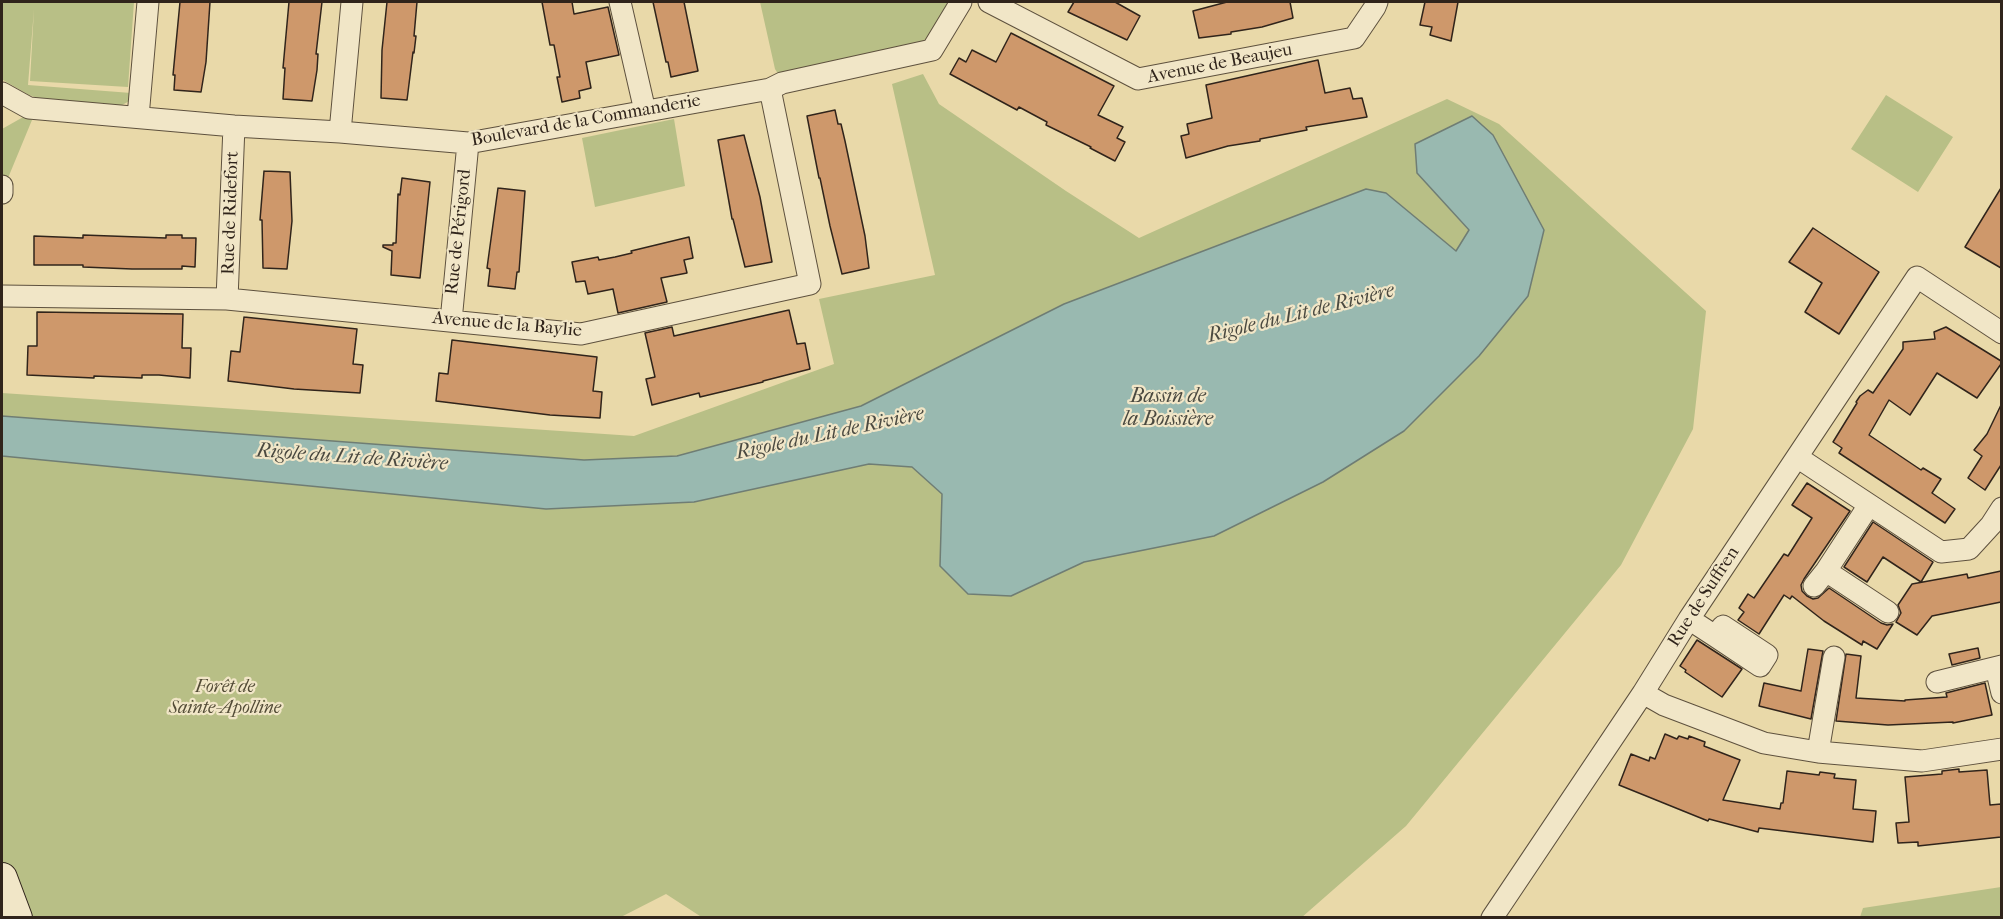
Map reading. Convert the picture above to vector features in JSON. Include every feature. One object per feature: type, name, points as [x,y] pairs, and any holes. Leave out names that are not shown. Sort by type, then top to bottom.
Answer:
[{"type":"main road","points":[[2,878],[17,918]]},
{"type":"street","points":[[138,117],[148,2]]},
{"type":"street","points":[[340,132],[352,2]]},
{"type":"street","points":[[620,2],[645,111]]},
{"type":"street","name":"Boulevard de la Commanderie","points":[[2,93],[29,108],[468,143],[770,89],[782,83],[932,50],[961,2]]},
{"type":"street","name":"Avenue de Beaujeu","points":[[989,2],[1138,79],[1354,38],[1377,2]]},
{"type":"street","name":"Avenue de la Baylie","points":[[2,296],[227,299],[581,334],[810,284],[770,89]]},
{"type":"street","name":"Rue de Ridefort","points":[[227,299],[234,126]]},
{"type":"street","name":"Rue de Périgord","points":[[451,321],[468,143]]},
{"type":"street","points":[[2,186],[2,193]]},
{"type":"street","name":"Rue de Suffren","points":[[1492,918],[1917,277],[2001,333]]},
{"type":"street","points":[[1797,457],[1941,552],[1969,549],[1998,521]]},
{"type":"street","points":[[1869,505],[1820,578],[1888,612]]},
{"type":"street","points":[[1689,619],[1715,636]]},
{"type":"street","points":[[1818,752],[1834,657]]},
{"type":"street","points":[[1937,682],[1999,667],[2001,693]]},
{"type":"street","points":[[1643,693],[1685,713],[1764,743],[1818,752],[1922,761],[2001,749]]},
{"type":"green space","points":[[2,2],[134,2],[128,87],[30,81],[34,9],[28,85],[131,93],[131,100],[117,108],[50,102],[29,95],[3,80]]},
{"type":"green space","points":[[760,2],[949,2],[931,36],[920,45],[780,77],[775,69]]},
{"type":"green space","name":"Forêt de Sainte-Apolline","points":[[923,74],[939,104],[1139,238],[1447,99],[1499,124],[1706,311],[1693,429],[1621,565],[1406,826],[1301,918],[703,918],[666,894],[619,918],[2,917],[2,456],[546,509],[694,502],[869,464],[912,467],[942,494],[940,566],[1011,596],[1084,562],[1214,536],[1544,230],[1417,173],[1469,231],[1456,251],[1386,193],[1064,304],[861,406],[677,456],[584,460],[2,416],[2,393],[634,436],[834,364],[819,299],[935,275],[892,84]]},
{"type":"green space","points":[[1886,95],[1953,137],[1918,192],[1851,149]]},
{"type":"green space","points":[[25,116],[32,120],[8,178],[2,186],[2,129]]},
{"type":"green space","points":[[674,119],[685,186],[595,207],[582,138]]},
{"type":"green space","points":[[2001,887],[2001,917],[1860,917],[1863,908]]},
{"type":"water","name":"Bassin de la Boissière","points":[[1472,116],[1493,135],[1544,230],[1528,296],[1479,356],[1404,431],[1323,482],[1214,536],[1084,562],[1011,596],[968,594],[940,566],[942,494],[912,467],[869,464],[694,502],[546,509],[2,456],[2,416],[584,460],[677,456],[861,406],[1064,304],[1366,189],[1386,193],[1456,251],[1469,230],[1417,173],[1415,144]]},
{"type":"building","points":[[180,2],[210,2],[206,62],[201,92],[174,90],[175,75],[173,75]]},
{"type":"building","points":[[289,2],[322,2],[316,54],[318,54],[317,70],[312,101],[283,99],[285,68],[283,68]]},
{"type":"building","points":[[387,2],[417,2],[414,36],[416,36],[407,100],[381,98],[382,50]]},
{"type":"building","points":[[542,2],[572,2],[574,14],[608,7],[619,55],[586,62],[591,88],[579,91],[580,98],[562,102],[554,45],[550,45]]},
{"type":"building","points":[[653,2],[684,2],[698,71],[671,77]]},
{"type":"building","points":[[1074,2],[1115,2],[1140,16],[1127,40],[1068,12]]},
{"type":"building","points":[[1227,2],[1290,2],[1293,18],[1262,27],[1231,32],[1231,34],[1199,38],[1193,11]]},
{"type":"building","points":[[1425,2],[1458,2],[1451,41],[1430,35],[1432,27],[1420,25]]},
{"type":"building","points":[[1011,33],[1114,86],[1098,115],[1123,127],[1117,138],[1125,142],[1115,161],[1046,125],[1047,122],[1019,107],[1017,110],[950,74],[959,58],[966,62],[972,50],[996,62]]},
{"type":"building","points":[[1318,60],[1325,93],[1350,88],[1353,99],[1362,98],[1367,117],[1306,127],[1307,130],[1228,146],[1186,158],[1181,136],[1189,134],[1187,124],[1212,118],[1206,85]]},
{"type":"building","points":[[835,110],[845,141],[865,236],[869,268],[842,274],[807,116]]},
{"type":"building","points":[[744,135],[760,197],[772,262],[745,267],[732,219],[718,140]]},
{"type":"building","points":[[264,171],[290,172],[292,221],[287,269],[263,268],[262,220],[260,220]]},
{"type":"building","points":[[402,178],[430,182],[420,278],[391,275],[392,251],[383,247],[383,245],[396,243],[398,194],[400,195]]},
{"type":"building","points":[[498,188],[525,191],[519,272],[517,272],[515,289],[488,286],[490,269],[487,268]]},
{"type":"building","points":[[2001,188],[2001,268],[1965,247]]},
{"type":"building","points":[[1813,228],[1879,272],[1839,334],[1805,312],[1822,283],[1789,262]]},
{"type":"building","points":[[83,235],[166,238],[166,235],[182,235],[182,238],[196,238],[195,267],[132,269],[83,267],[83,265],[34,265],[34,236],[83,238]]},
{"type":"building","points":[[689,237],[693,258],[684,260],[687,273],[661,278],[667,302],[618,313],[613,289],[588,294],[585,281],[576,282],[572,262],[598,257],[599,260],[615,257]]},
{"type":"building","points":[[789,310],[797,344],[805,343],[810,369],[700,397],[699,393],[652,405],[646,379],[655,377],[645,333],[672,327],[674,336]]},
{"type":"building","points":[[37,312],[183,314],[182,348],[191,348],[190,378],[159,375],[142,375],[142,378],[94,376],[94,378],[27,375],[28,346],[37,346]]},
{"type":"building","points":[[244,317],[357,329],[353,364],[363,365],[360,393],[294,389],[228,381],[231,351],[240,352]]},
{"type":"building","points":[[1946,327],[2001,361],[1977,398],[1937,373],[1910,415],[1889,400],[1869,435],[1921,470],[1923,468],[1941,479],[1932,493],[1955,509],[1945,523],[1839,453],[1842,448],[1833,442],[1860,396],[1868,390],[1873,393],[1903,349],[1903,342],[1935,339],[1934,332]]},
{"type":"building","points":[[452,340],[597,357],[593,391],[602,392],[600,418],[550,415],[436,401],[439,373],[448,374]]},
{"type":"building","points":[[2001,405],[2001,465],[1985,490],[1968,478],[1982,456],[1974,450],[1987,434]]},
{"type":"building","points":[[1807,483],[1850,511],[1804,579],[1801,585],[1802,591],[1813,599],[1818,598],[1829,588],[1881,623],[1893,624],[1877,649],[1863,641],[1862,645],[1824,621],[1792,596],[1790,599],[1784,595],[1759,634],[1738,620],[1744,612],[1739,608],[1748,594],[1754,598],[1784,554],[1788,556],[1812,518],[1792,505]]},
{"type":"building","points":[[1873,522],[1933,562],[1921,582],[1883,557],[1867,582],[1844,567]]},
{"type":"building","points":[[2001,571],[2001,602],[1932,616],[1917,635],[1896,622],[1901,613],[1898,605],[1912,584],[1967,574],[1968,578]]},
{"type":"building","points":[[1697,640],[1742,669],[1722,697],[1685,672],[1686,670],[1680,666]]},
{"type":"building","points":[[1978,648],[1980,658],[1952,665],[1949,654]]},
{"type":"building","points":[[1808,649],[1823,651],[1811,719],[1759,706],[1764,683],[1801,691]]},
{"type":"building","points":[[1846,654],[1861,656],[1856,698],[1905,701],[1947,697],[1946,693],[1985,683],[1992,715],[1953,723],[1888,725],[1836,721]]},
{"type":"building","points":[[1665,734],[1677,739],[1679,736],[1688,739],[1689,736],[1705,742],[1704,746],[1740,760],[1723,800],[1780,809],[1783,803],[1787,771],[1819,775],[1820,772],[1835,774],[1834,778],[1856,780],[1853,809],[1876,811],[1873,842],[1759,828],[1758,832],[1709,819],[1708,821],[1619,785],[1631,754],[1649,761],[1650,757],[1655,759]]},
{"type":"building","points":[[1959,769],[1959,772],[1987,770],[1990,805],[2001,804],[2001,837],[1918,846],[1918,842],[1898,843],[1896,823],[1909,822],[1905,777],[1942,774],[1942,771]]},
{"type":"water label","name":"Rigole du Lit de Rivière","points":[[1301,314]]},
{"type":"water label","name":"Rigole du Lit de Rivière","points":[[830,434]]},
{"type":"water label","name":"Rigole du Lit de Rivière","points":[[352,458]]}]
